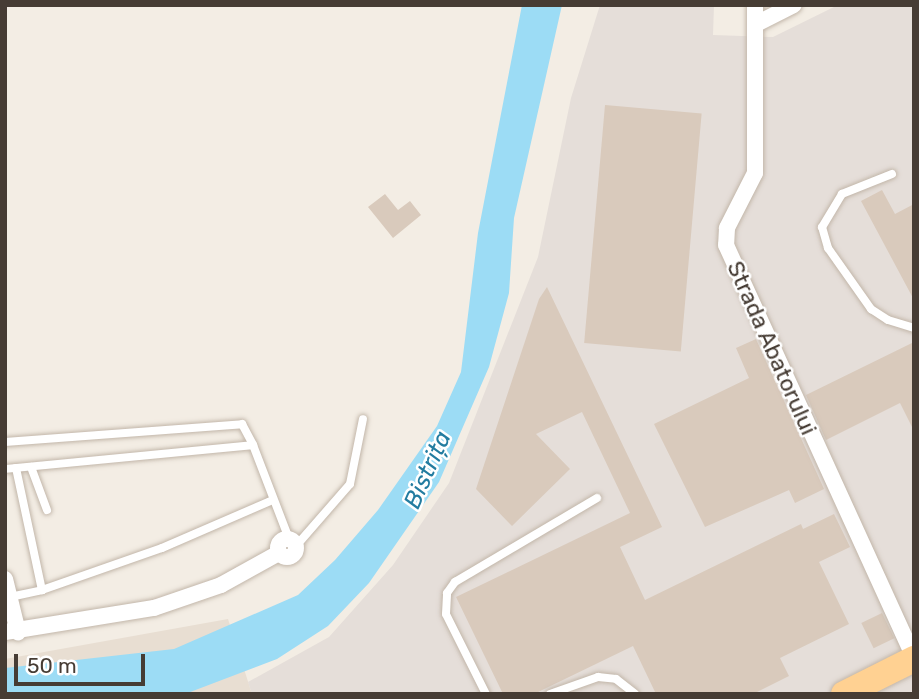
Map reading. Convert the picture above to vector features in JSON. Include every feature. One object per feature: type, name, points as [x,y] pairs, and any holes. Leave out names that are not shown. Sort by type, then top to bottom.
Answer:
[{"type":"main road","points":[[844,694],[914,658]]},
{"type":"street","name":"Strada Abatorului","points":[[755,5],[755,173],[727,228],[726,245],[914,658]]},
{"type":"street","points":[[756,24],[794,5]]},
{"type":"street","points":[[5,579],[10,597],[12,632],[154,608],[221,585],[287,544]]},
{"type":"lane","points":[[891,174],[842,194],[822,227],[828,248],[871,309],[888,320],[914,328]]},
{"type":"lane","points":[[5,442],[242,424],[274,500],[287,544],[350,484],[363,419]]},
{"type":"lane","points":[[5,470],[253,445]]},
{"type":"lane","points":[[31,467],[47,510]]},
{"type":"lane","points":[[16,468],[42,590]]},
{"type":"lane","points":[[486,694],[446,614],[447,593],[455,582],[597,498]]},
{"type":"lane","points":[[10,597],[42,590],[162,548],[274,500]]},
{"type":"lane","points":[[550,694],[577,689],[598,677],[616,679],[635,694]]},
{"type":"shaded area","points":[[600,5],[714,5],[713,35],[773,37],[838,5],[914,5],[914,694],[252,694],[248,682],[329,637],[393,565],[449,483],[538,257],[571,98]]},
{"type":"shaded area","points":[[228,619],[252,694],[5,694],[5,659]]},
{"type":"water","name":"Bistrița","points":[[522,5],[562,5],[514,218],[509,293],[489,367],[439,482],[369,583],[328,626],[277,659],[185,694],[5,694],[5,668],[174,649],[298,595],[335,560],[378,510],[437,426],[461,372],[478,233]]},
{"type":"building","points":[[605,105],[702,113],[681,352],[584,343]]},
{"type":"building","points":[[882,190],[895,214],[914,204],[914,300],[861,201]]},
{"type":"building","points":[[385,194],[398,210],[410,201],[421,215],[393,238],[368,207]]},
{"type":"building","points":[[547,287],[662,527],[620,547],[645,600],[801,524],[803,529],[834,514],[850,547],[819,562],[849,624],[780,658],[789,676],[753,694],[656,694],[633,646],[534,694],[503,694],[456,597],[630,513],[582,412],[536,434],[570,469],[512,526],[476,489],[539,299]]},
{"type":"building","points":[[756,339],[824,489],[795,503],[789,490],[705,527],[654,424],[749,378],[736,348]]},
{"type":"building","points":[[914,342],[914,431],[900,403],[826,440],[806,395]]},
{"type":"building","points":[[882,613],[894,638],[874,648],[861,623]]}]
